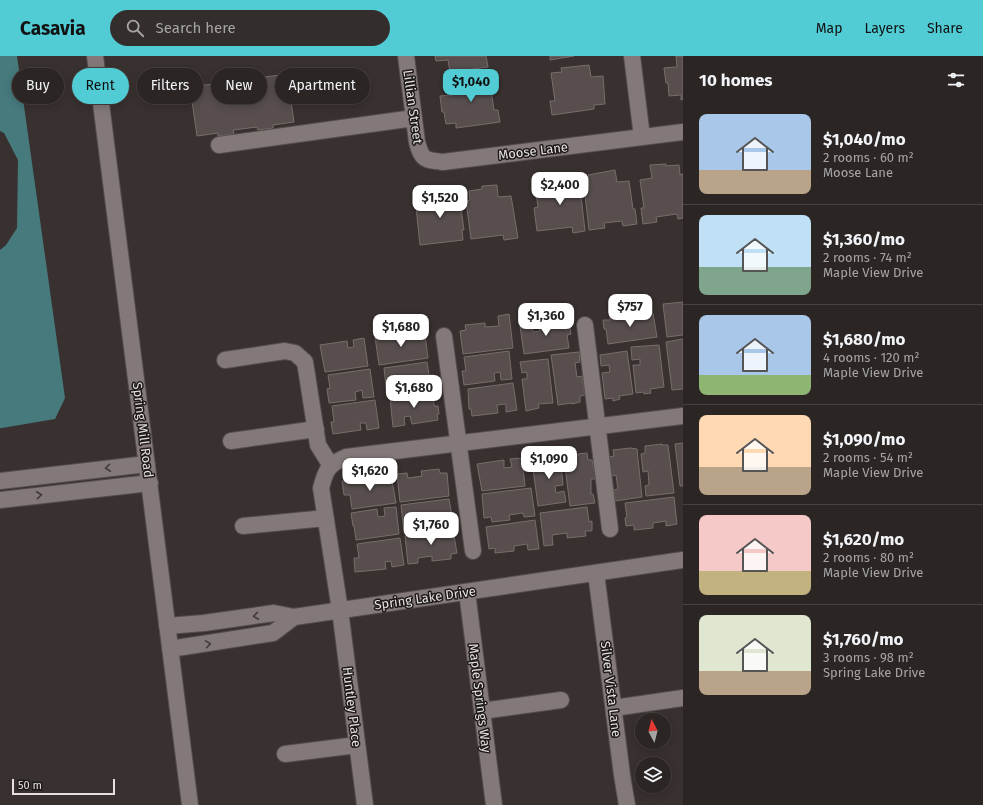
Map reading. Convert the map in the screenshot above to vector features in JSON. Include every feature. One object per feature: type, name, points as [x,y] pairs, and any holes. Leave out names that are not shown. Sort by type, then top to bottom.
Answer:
[{"type":"street","name":"Spring Mill Road","points":[[95,56],[190,805]]},
{"type":"street","name":"Lillian Street","points":[[406,56],[417,142],[420,154],[424,158]]},
{"type":"street","points":[[632,56],[642,137]]},
{"type":"street","points":[[219,145],[414,118]]},
{"type":"street","name":"Moose Lane","points":[[424,158],[443,162],[683,132]]},
{"type":"street","points":[[585,326],[610,529]]},
{"type":"street","points":[[444,336],[473,551]]},
{"type":"street","points":[[225,360],[285,351],[295,353],[305,362],[318,445],[331,466],[335,462],[346,457],[683,416]]},
{"type":"street","points":[[231,442],[316,429]]},
{"type":"street","points":[[0,481],[147,464]]},
{"type":"street","name":"Huntley Place","points":[[331,466],[325,472],[321,488],[340,610],[365,805]]},
{"type":"street","points":[[0,500],[150,483]]},
{"type":"street","points":[[242,526],[326,518]]},
{"type":"street","name":"Spring Lake Drive","points":[[167,626],[274,614],[294,617],[683,560]]},
{"type":"street","name":"Silver Vista Lane","points":[[596,573],[627,805]]},
{"type":"street","name":"Maple Springs Way","points":[[467,592],[494,805]]},
{"type":"street","points":[[170,649],[273,633],[294,617]]},
{"type":"street","points":[[614,708],[683,698]]},
{"type":"street","points":[[482,711],[560,700]]},
{"type":"street","points":[[285,754],[357,745]]},
{"type":"water","points":[[0,56],[17,56],[19,68],[12,68],[12,104],[24,104],[65,398],[55,419],[2,428],[0,428],[0,250],[6,245],[17,228],[18,160],[4,133],[0,131]]},
{"type":"building","points":[[435,56],[486,56],[488,67],[450,72],[448,60],[436,61]]},
{"type":"building","points":[[550,56],[574,56],[550,60]]},
{"type":"building","points":[[676,56],[683,56],[683,99],[681,100],[681,95],[669,96],[668,83],[666,83],[664,68],[677,67]]},
{"type":"building","points":[[589,65],[591,77],[603,76],[605,104],[594,105],[594,109],[552,115],[550,101],[555,101],[551,73],[562,72],[561,68]]},
{"type":"building","points":[[494,74],[495,89],[491,90],[494,110],[498,110],[500,122],[456,128],[456,123],[446,124],[444,112],[442,112],[440,96],[453,95],[451,83],[479,79],[479,77]]},
{"type":"building","points":[[275,76],[275,104],[291,104],[294,122],[273,125],[273,128],[258,130],[257,127],[233,130],[234,134],[218,136],[218,133],[197,136],[192,104],[203,104],[203,85],[211,84],[211,104],[267,104],[267,77]]},
{"type":"building","points":[[666,164],[666,166],[679,165],[680,175],[683,174],[683,218],[678,219],[677,214],[656,217],[657,222],[643,224],[641,208],[644,208],[640,180],[652,178],[650,165]]},
{"type":"building","points":[[615,170],[617,182],[629,181],[637,224],[623,226],[622,221],[604,223],[605,228],[589,230],[584,186],[589,186],[588,175]]},
{"type":"building","points":[[561,177],[562,179],[574,178],[575,187],[580,187],[585,231],[573,233],[572,227],[537,231],[534,208],[538,207],[536,193],[547,191],[546,179]]},
{"type":"building","points":[[497,185],[498,197],[511,196],[518,238],[504,240],[503,235],[471,239],[466,201],[470,200],[469,191],[482,189],[482,186]]},
{"type":"building","points":[[442,191],[443,193],[455,191],[456,202],[460,202],[464,230],[462,230],[463,240],[420,245],[416,207],[428,206],[426,193]]},
{"type":"building","points":[[683,302],[683,335],[667,337],[663,304]]},
{"type":"building","points":[[629,313],[629,317],[653,313],[657,337],[608,344],[603,320],[610,320],[610,315]]},
{"type":"building","points":[[509,314],[513,348],[463,354],[460,331],[466,330],[465,325],[485,323],[485,327],[499,326],[498,316]]},
{"type":"building","points":[[569,320],[571,334],[567,335],[569,348],[524,354],[520,326],[532,325],[533,332],[540,331],[538,324]]},
{"type":"building","points":[[418,331],[418,336],[425,335],[428,358],[379,365],[375,337]]},
{"type":"building","points":[[364,338],[368,366],[325,372],[320,345],[347,341],[348,348],[354,347],[353,340]]},
{"type":"building","points":[[683,339],[683,389],[672,390],[666,342]]},
{"type":"building","points":[[659,345],[664,387],[650,389],[651,393],[636,393],[633,365],[640,365],[640,359],[632,360],[631,347]]},
{"type":"building","points":[[509,351],[512,379],[501,380],[500,372],[494,373],[495,381],[464,385],[462,371],[466,371],[464,357]]},
{"type":"building","points":[[627,351],[633,394],[619,396],[620,399],[613,401],[613,398],[605,399],[602,373],[610,372],[609,365],[601,366],[600,355]]},
{"type":"building","points":[[579,352],[580,362],[575,363],[577,377],[582,376],[585,395],[580,396],[580,402],[558,405],[551,355]]},
{"type":"building","points":[[548,359],[553,403],[538,404],[539,408],[526,411],[522,379],[527,379],[527,372],[522,373],[520,362]]},
{"type":"building","points":[[427,362],[429,375],[434,375],[436,390],[406,393],[405,385],[398,386],[399,394],[387,396],[384,368]]},
{"type":"building","points":[[370,369],[374,397],[363,398],[362,390],[355,392],[356,400],[329,403],[327,389],[330,388],[328,375]]},
{"type":"building","points":[[513,383],[517,410],[506,412],[506,404],[497,405],[498,413],[472,416],[471,409],[469,409],[468,389]]},
{"type":"building","points":[[433,393],[434,406],[438,406],[438,420],[412,424],[410,416],[404,417],[405,425],[393,427],[390,398]]},
{"type":"building","points":[[375,400],[379,428],[367,430],[366,423],[360,423],[361,430],[333,434],[331,422],[334,422],[332,406]]},
{"type":"building","points":[[683,443],[683,486],[680,486],[675,444]]},
{"type":"building","points":[[662,444],[668,445],[674,493],[646,496],[645,486],[649,485],[648,471],[643,472],[641,454],[645,453],[645,446]]},
{"type":"building","points":[[630,448],[637,449],[642,497],[615,501],[614,490],[618,489],[616,475],[612,476],[609,457],[614,456],[613,450]]},
{"type":"building","points":[[587,453],[588,460],[592,460],[596,479],[591,479],[591,494],[593,494],[595,503],[570,506],[564,458]]},
{"type":"building","points":[[560,454],[563,485],[555,486],[556,493],[564,491],[566,502],[538,506],[532,461],[546,460],[546,456]]},
{"type":"building","points":[[522,458],[525,486],[482,491],[477,464],[504,460],[504,468],[512,467],[510,459]]},
{"type":"building","points":[[439,469],[440,473],[447,473],[449,496],[400,502],[397,474],[407,473],[408,478],[422,476],[421,471]]},
{"type":"building","points":[[391,475],[396,503],[352,509],[350,495],[344,495],[342,481],[373,478],[374,485],[380,483],[379,477]]},
{"type":"building","points":[[531,488],[535,516],[524,517],[523,513],[509,515],[510,520],[492,522],[491,517],[484,518],[482,494]]},
{"type":"building","points":[[674,497],[677,524],[666,526],[666,521],[653,523],[653,528],[634,530],[634,525],[626,526],[625,518],[627,517],[625,503]]},
{"type":"building","points":[[449,499],[453,522],[446,523],[447,527],[428,530],[428,525],[414,527],[415,531],[404,533],[401,505]]},
{"type":"building","points":[[396,507],[399,534],[356,540],[351,513],[377,509],[378,517],[385,516],[384,508]]},
{"type":"building","points":[[587,507],[589,522],[592,521],[592,531],[585,531],[586,536],[567,538],[567,533],[552,535],[553,545],[544,546],[540,513]]},
{"type":"building","points":[[535,520],[539,549],[528,550],[527,544],[514,546],[514,551],[495,553],[495,548],[489,549],[486,527]]},
{"type":"building","points":[[453,530],[457,553],[451,554],[451,559],[432,561],[432,556],[418,558],[418,563],[408,564],[405,536]]},
{"type":"building","points":[[400,538],[404,565],[392,567],[391,561],[385,562],[386,569],[355,572],[354,558],[359,558],[357,544]]}]
